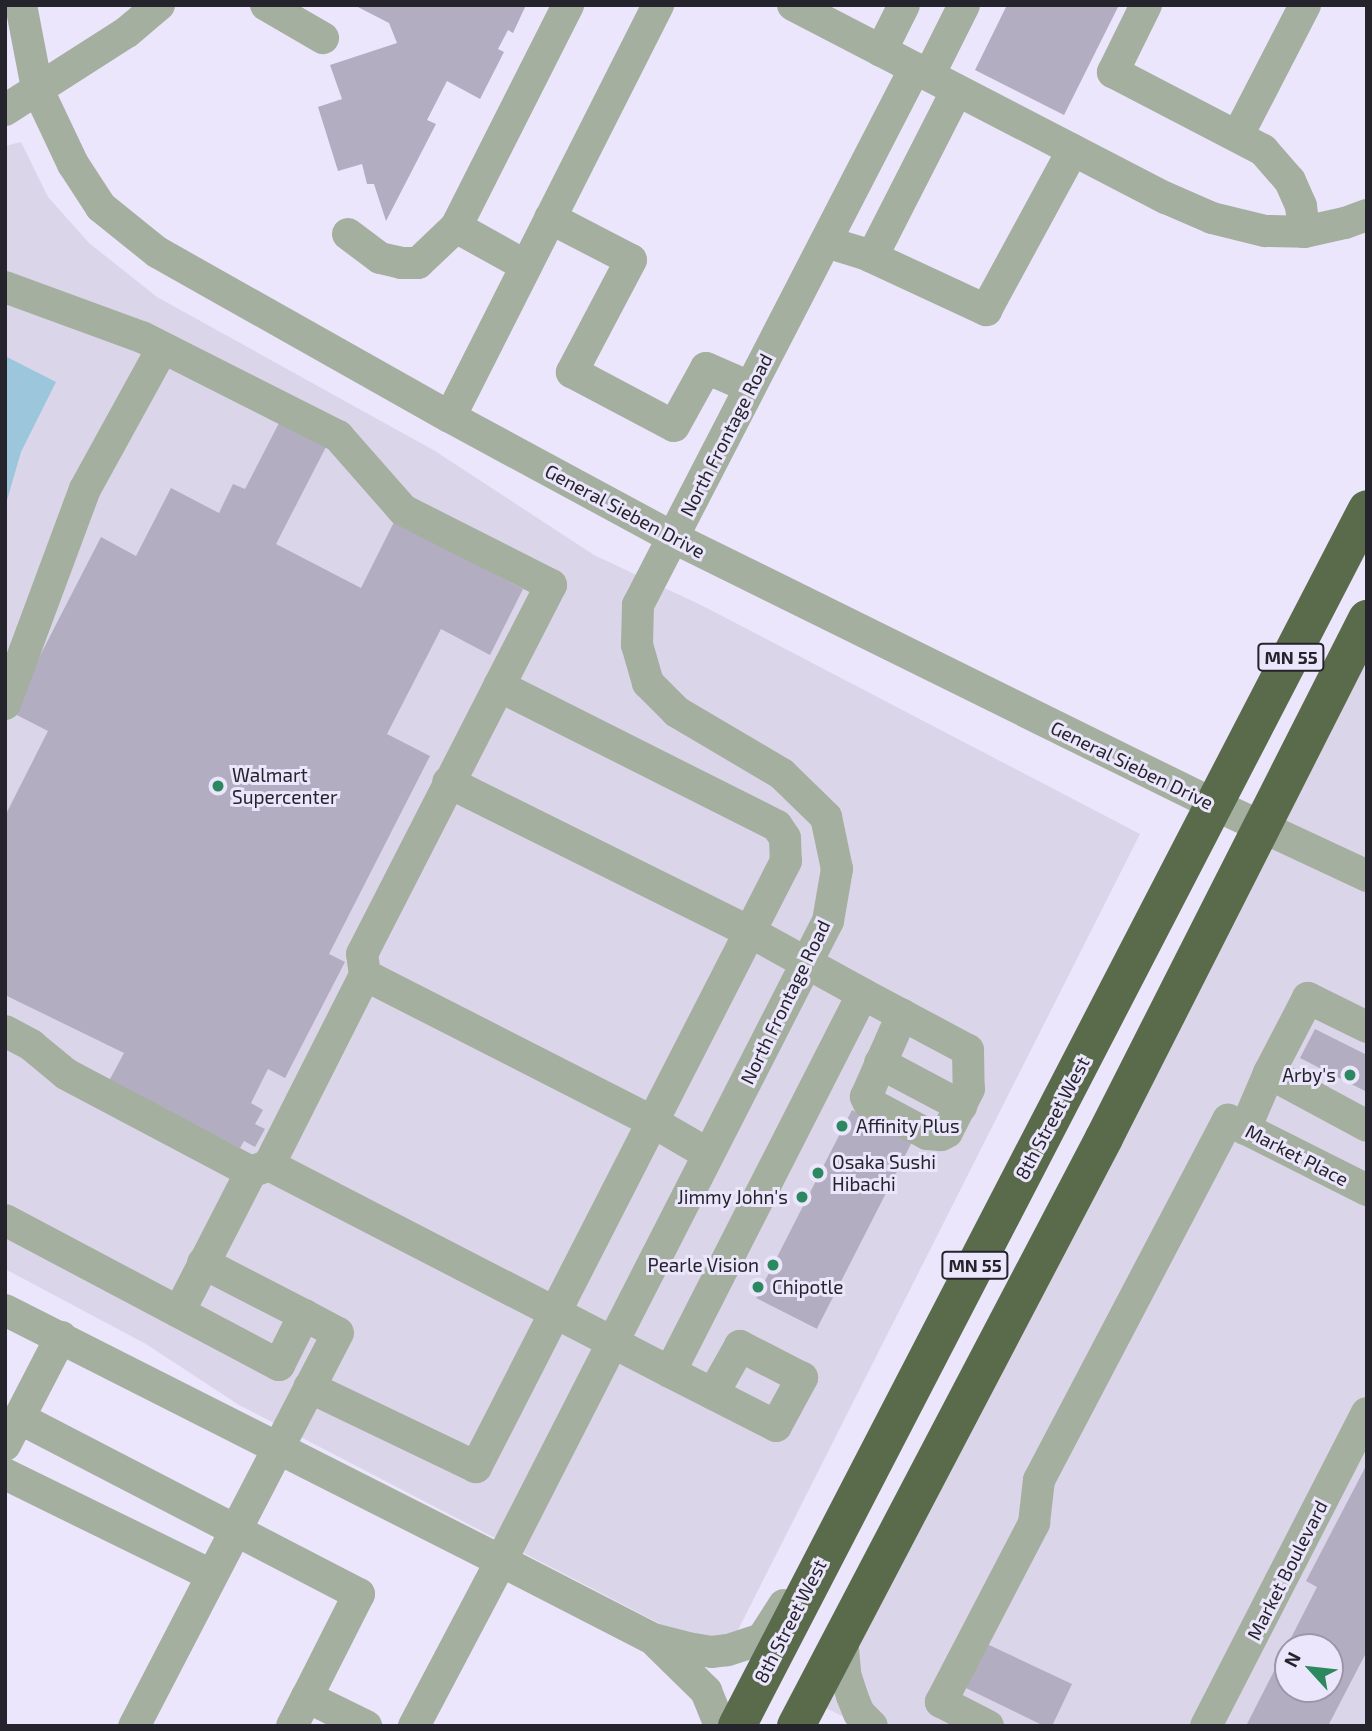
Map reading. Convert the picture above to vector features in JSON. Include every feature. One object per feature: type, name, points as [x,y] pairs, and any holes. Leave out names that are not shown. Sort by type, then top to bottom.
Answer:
[{"type":"highway","name":"8th Street West","points":[[737,1726],[1367,509]]},
{"type":"highway","name":"MN 55","points":[[803,1713],[1098,1149],[1367,619]]},
{"type":"street","name":"General Sieben Drive","points":[[21,5],[37,88],[73,164],[102,207],[156,252],[450,417],[673,537],[1260,827],[1367,876]]},
{"type":"street","points":[[5,110],[127,32],[159,5]]},
{"type":"street","points":[[266,5],[323,38]]},
{"type":"street","points":[[348,234],[380,258],[401,263],[418,262],[456,227],[568,5]]},
{"type":"street","points":[[450,417],[659,5]]},
{"type":"street","points":[[793,5],[838,16],[881,51],[1212,218],[1265,231],[1304,232],[1367,215]]},
{"type":"street","points":[[881,51],[904,5]]},
{"type":"street","name":"North Frontage Road","points":[[414,1726],[828,920],[837,869],[826,817],[782,774],[677,712],[648,683],[637,645],[638,605],[826,242],[922,72],[964,5]]},
{"type":"street","points":[[1146,5],[1112,72],[1263,150],[1290,181],[1301,206],[1304,232]]},
{"type":"street","points":[[1238,135],[1305,5]]},
{"type":"street","points":[[872,257],[957,90]]},
{"type":"street","points":[[826,242],[872,257],[986,310],[1073,150]]},
{"type":"street","points":[[550,218],[631,260],[572,372],[674,426],[706,368],[750,387]]},
{"type":"street","points":[[456,227],[526,266]]},
{"type":"street","points":[[5,287],[130,332],[338,436],[403,510],[551,585],[362,954],[366,975],[178,1312]]},
{"type":"street","points":[[5,704],[85,489],[162,349]]},
{"type":"street","points":[[309,1387],[476,1467],[786,861],[785,838],[777,826],[499,686]]},
{"type":"street","points":[[448,782],[750,932],[968,1050],[965,1091],[947,1132],[934,1137],[869,1103],[867,1089],[902,1015]]},
{"type":"street","points":[[366,975],[653,1122],[708,1154]]},
{"type":"street","points":[[670,1372],[863,994]]},
{"type":"street","points":[[988,1726],[941,1702],[1034,1523],[1039,1480],[1236,1124],[1269,1073],[1308,998],[1367,1027]]},
{"type":"street","points":[[5,1031],[31,1045],[66,1074],[555,1313],[713,1394]]},
{"type":"street","points":[[1269,1073],[1367,1126]]},
{"type":"street","name":"Market Place","points":[[1236,1124],[1367,1190]]},
{"type":"street","points":[[5,1220],[279,1364],[304,1315]]},
{"type":"street","points":[[5,1310],[653,1640],[712,1652],[749,1646],[770,1631],[903,1376],[983,1250]]},
{"type":"street","points":[[134,1726],[338,1333],[204,1263]]},
{"type":"street","points":[[61,1337],[12,1432],[233,1531],[359,1594],[292,1726]]},
{"type":"street","name":"Market Boulevard","points":[[1206,1726],[1367,1413]]},
{"type":"street","points":[[5,1474],[211,1575]]},
{"type":"street","points":[[842,1637],[845,1674],[852,1696],[859,1713],[872,1726]]},
{"type":"street","points":[[653,1640],[706,1691],[720,1726]]},
{"type":"street","points":[[307,1696],[366,1726]]},
{"type":"shaded area","points":[[21,142],[48,197],[89,243],[157,297],[435,451],[594,555],[701,605],[1140,834],[733,1640],[693,1641],[239,1405],[146,1344],[5,1269],[5,146]]},
{"type":"shaded area","points":[[1367,619],[1367,1726],[862,1726],[810,1700]]},
{"type":"water","points":[[5,356],[56,382],[21,452],[5,507]]},
{"type":"building","points":[[354,5],[526,5],[513,33],[508,30],[498,49],[504,52],[480,99],[447,81],[427,120],[436,124],[386,221],[374,184],[367,184],[362,164],[338,171],[318,107],[342,99],[330,65],[397,43],[389,23]]},
{"type":"building","points":[[1007,5],[1119,5],[1064,115],[975,70]]},
{"type":"building","name":"Walmart Supercenter","points":[[279,423],[326,447],[276,544],[361,588],[394,522],[523,589],[490,655],[441,629],[387,734],[430,756],[329,954],[345,962],[285,1078],[268,1069],[251,1103],[263,1110],[255,1124],[265,1129],[255,1147],[244,1141],[240,1148],[109,1081],[124,1053],[5,995],[5,816],[48,731],[11,712],[101,537],[136,556],[171,488],[219,513],[233,484],[245,489]]},
{"type":"building","name":"Arby's","points":[[1315,1029],[1367,1055],[1367,1092],[1300,1058]]},
{"type":"building","points":[[852,1110],[913,1141],[817,1329],[756,1298]]},
{"type":"building","points":[[1367,1464],[1367,1651],[1344,1695],[1344,1633],[1294,1633],[1317,1587],[1306,1581]]},
{"type":"building","points":[[987,1644],[1072,1684],[1052,1726],[1044,1726],[966,1688]]},
{"type":"building","points":[[1274,1671],[1274,1703],[1340,1703],[1328,1726],[1246,1726]]},
{"type":"place","name":"Walmart Supercenter","points":[[218,786]]},
{"type":"place","name":"Arby's","points":[[1350,1075]]},
{"type":"place","name":"Affinity Plus","points":[[842,1126]]},
{"type":"place","name":"Osaka Sushi Hibachi","points":[[818,1173]]},
{"type":"place","name":"Jimmy John's","points":[[802,1197]]},
{"type":"place","name":"Pearle Vision","points":[[773,1265]]},
{"type":"place","name":"Chipotle","points":[[758,1287]]}]
